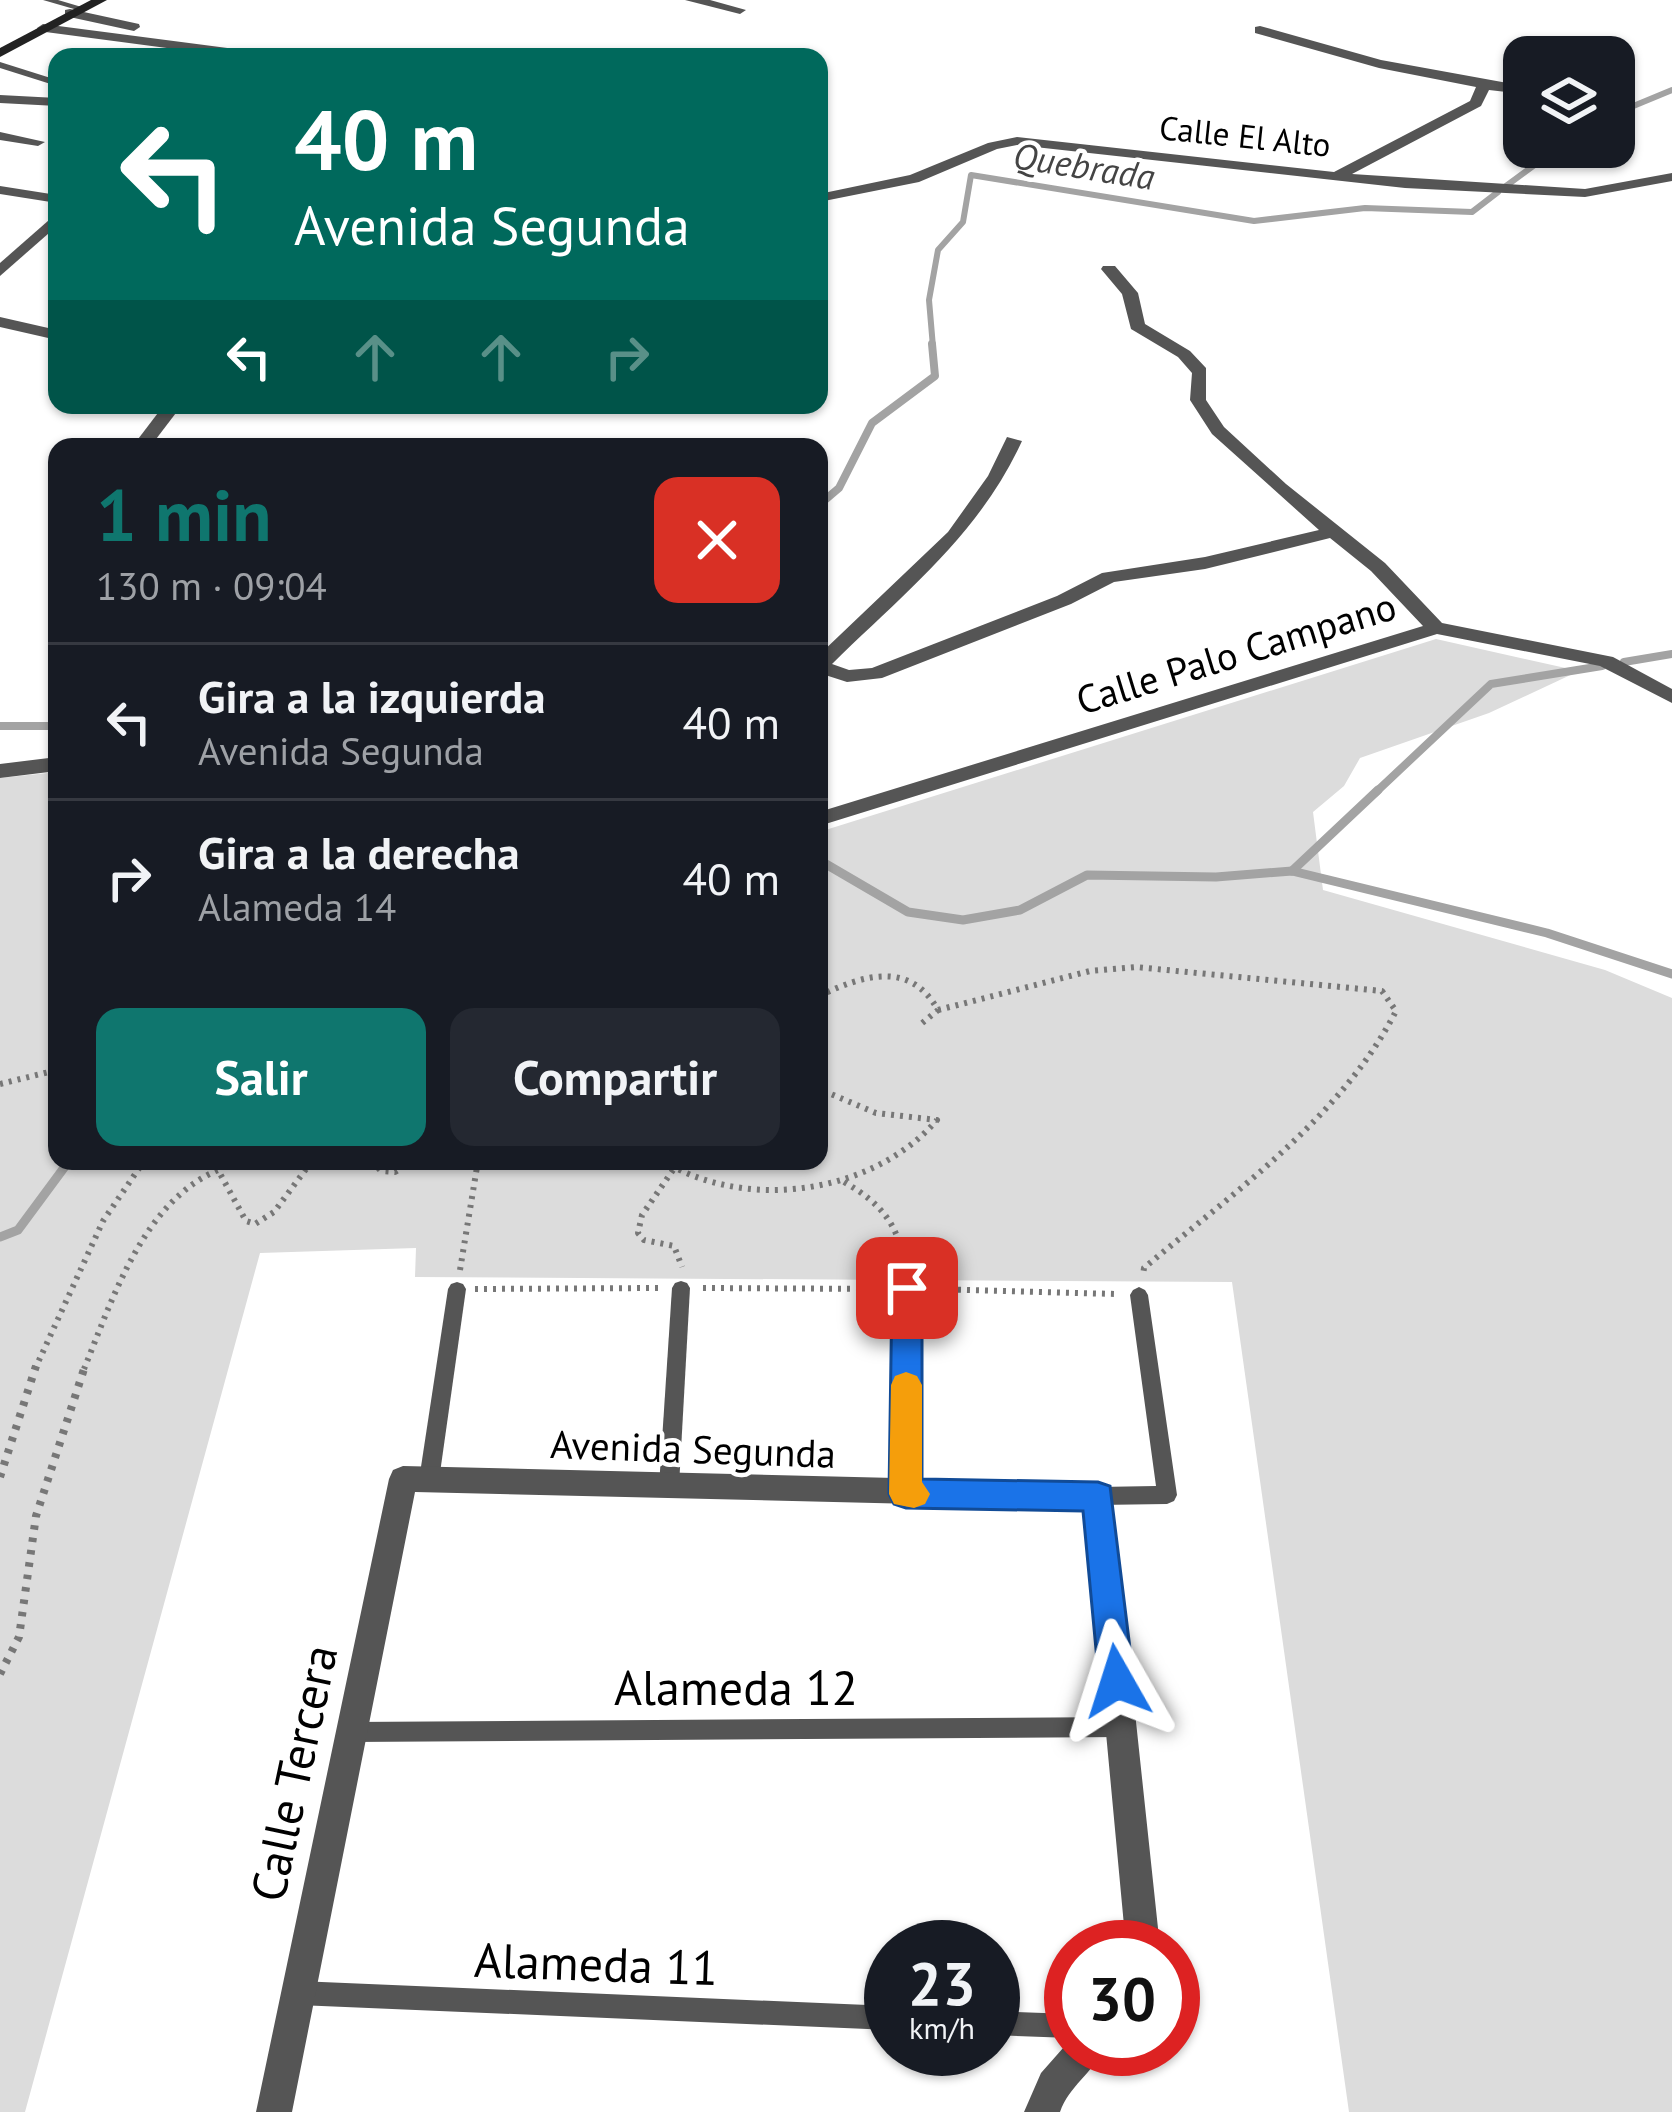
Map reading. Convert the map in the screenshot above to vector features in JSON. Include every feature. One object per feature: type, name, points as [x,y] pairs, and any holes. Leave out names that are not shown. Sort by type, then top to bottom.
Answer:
[{"type":"main road","points":[[0,53],[100,0]]},
{"type":"street","points":[[691,0],[740,10]]},
{"type":"street","points":[[76,10],[195,41]]},
{"type":"street","points":[[43,28],[197,48]]},
{"type":"street","points":[[1260,30],[1379,64],[1503,88]]},
{"type":"street","points":[[1335,177],[1477,104],[1484,86]]},
{"type":"street","points":[[0,99],[48,101]]},
{"type":"street","points":[[0,136],[38,142]]},
{"type":"street","name":"Calle El Alto","points":[[828,196],[914,179],[993,146],[1018,141],[1335,177],[1585,194],[1672,177]]},
{"type":"street","points":[[0,190],[48,198]]},
{"type":"street","points":[[0,271],[48,226]]},
{"type":"street","points":[[1109,269],[1130,293],[1137,326],[1184,354],[1200,372],[1198,398],[1208,418],[1238,450],[1378,566],[1436,628]]},
{"type":"street","points":[[0,322],[48,333]]},
{"type":"street","points":[[148,438],[166,414]]},
{"type":"street","points":[[828,657],[870,614],[950,547],[998,480],[1013,441]]},
{"type":"street","points":[[828,669],[848,676],[875,674],[1020,618],[1108,577],[1205,563],[1333,532]]},
{"type":"street","name":"Calle Palo Campano","points":[[828,816],[1436,628],[1606,662],[1672,697]]},
{"type":"street","points":[[0,771],[48,765]]},
{"type":"street","name":"Calle Tercera","points":[[274,2112],[404,1479],[429,1480]]},
{"type":"street","name":"Avenida Segunda","points":[[429,1480],[1098,1496]]},
{"type":"street","points":[[1098,1496],[1140,1920]]},
{"type":"street","points":[[1042,2112],[1061,2076]]},
{"type":"lane","points":[[47,0],[76,10]]},
{"type":"lane","points":[[0,65],[48,80]]},
{"type":"lane","points":[[669,1486],[681,1288]]},
{"type":"lane","points":[[906,1494],[907,1288]]},
{"type":"lane","points":[[429,1480],[458,1289]]},
{"type":"lane","points":[[1098,1496],[1167,1495],[1139,1295]]},
{"type":"lane","name":"Alameda 12","points":[[351,1732],[1121,1727]]},
{"type":"lane","name":"Alameda 11","points":[[298,1993],[864,2017]]},
{"type":"path","points":[[477,1170],[458,1289],[907,1288],[1139,1295],[1144,1268],[1251,1182],[1319,1118],[1388,1029],[1396,1011],[1382,991],[1136,967],[1090,971],[938,1010],[921,1024]]},
{"type":"path","points":[[828,991],[854,978],[901,976],[922,986],[938,1010]]},
{"type":"path","points":[[0,1084],[48,1072]]},
{"type":"path","points":[[677,1170],[717,1184],[765,1189],[842,1180],[908,1152],[938,1120],[888,1119],[828,1095]]},
{"type":"path","points":[[0,1477],[44,1350],[104,1222],[135,1170]]},
{"type":"path","points":[[0,1674],[11,1660],[24,1625],[35,1518],[94,1340],[174,1192],[206,1170]]},
{"type":"path","points":[[219,1170],[246,1222],[254,1224],[274,1212],[305,1170]]},
{"type":"path","points":[[673,1170],[642,1215],[638,1233],[644,1240],[674,1246],[679,1252],[681,1288]]},
{"type":"path","points":[[842,1180],[885,1209],[900,1230],[907,1288]]},
{"type":"shaded area","points":[[1436,639],[1579,671],[1489,713],[1360,758],[1344,786],[1313,812],[1323,890],[1605,970],[1672,998],[1672,2112],[1349,2112],[1232,1282],[415,1277],[416,1248],[260,1253],[25,2112],[0,2112],[0,778],[48,773],[48,1170],[828,1170],[828,829]]},
{"type":"waterway","name":"Quebrada","points":[[1635,105],[1672,90]]},
{"type":"waterway","name":"Quebrada","points":[[1506,186],[1530,168]]},
{"type":"waterway","name":"Quebrada","points":[[933,347],[929,300],[938,250],[963,222],[971,175],[1254,221],[1365,208],[1472,212],[1498,192]]},
{"type":"waterway","name":"Quebrada","points":[[828,497],[839,488],[872,423],[935,376],[932,344]]},
{"type":"waterway","points":[[1624,662],[1672,654]]},
{"type":"waterway","points":[[1375,793],[1491,684],[1602,666]]},
{"type":"waterway","points":[[0,726],[48,726]]},
{"type":"waterway","points":[[1292,871],[1378,790]]},
{"type":"waterway","points":[[828,865],[908,912],[963,920],[1020,910],[1087,875],[1216,877],[1292,871]]},
{"type":"waterway","points":[[1292,871],[1547,933],[1672,974]]},
{"type":"waterway","points":[[0,1237],[18,1230],[62,1170]]},
{"type":"slow traffic","points":[[906,1385],[906,1494],[914,1494]]},
{"type":"route","points":[[907,1288],[906,1494],[1098,1496],[1117,1681]]}]
